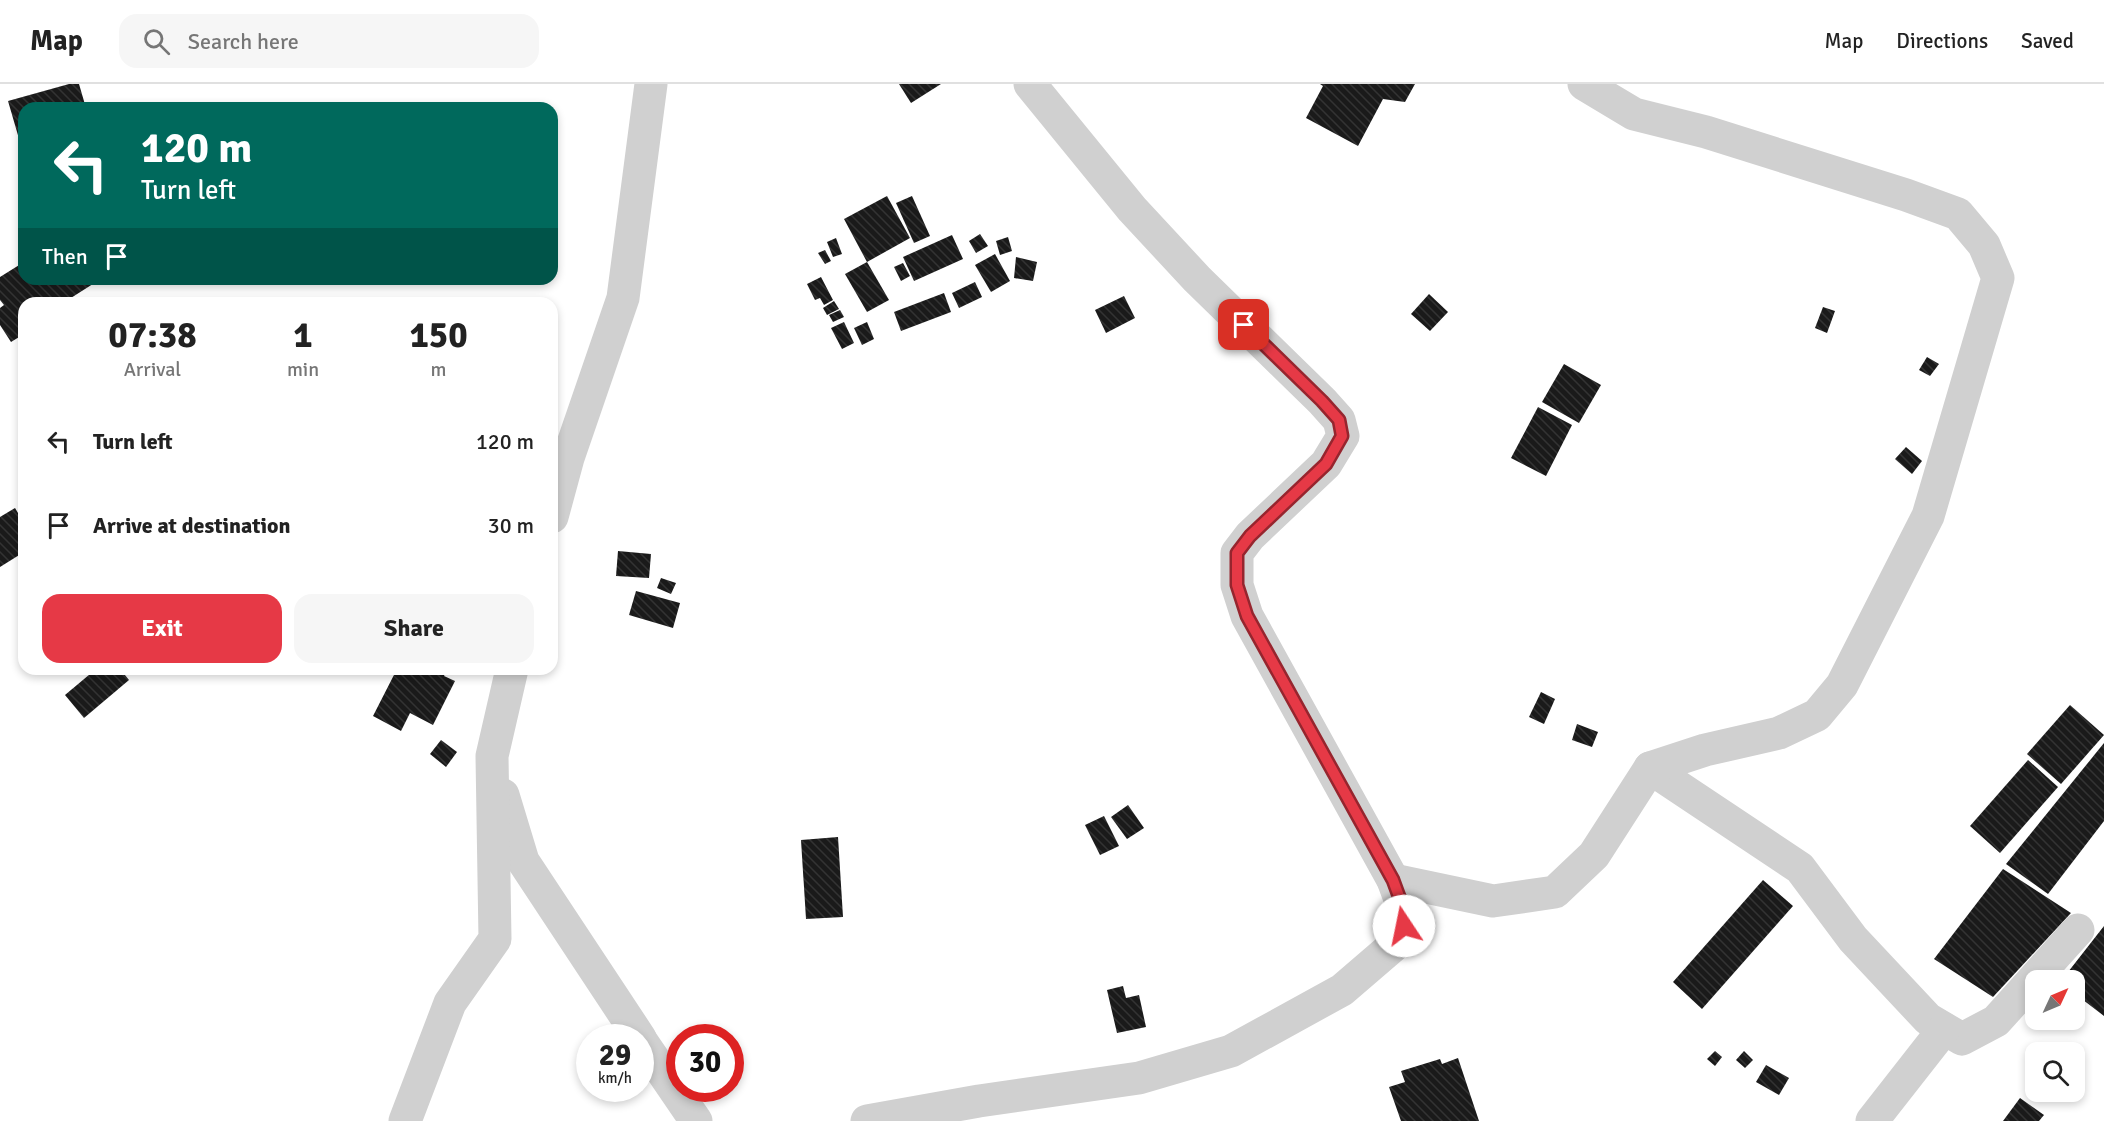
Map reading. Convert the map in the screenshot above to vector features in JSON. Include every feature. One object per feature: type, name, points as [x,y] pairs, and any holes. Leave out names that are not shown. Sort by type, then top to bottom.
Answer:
[{"type":"street","points":[[558,495],[568,458],[623,298],[651,84]]},
{"type":"street","points":[[867,1121],[979,1101],[1139,1078],[1231,1051],[1342,990],[1392,947],[1404,926],[1404,910],[1393,880],[1247,616],[1235,568],[1237,553],[1250,536],[1326,464],[1342,436],[1339,420],[1197,279],[1140,218],[1030,84]]},
{"type":"street","points":[[1393,880],[1493,901],[1556,892],[1594,855],[1650,768],[1705,750],[1779,733],[1817,715],[1842,685],[1928,516],[1998,278],[1984,245],[1958,214],[1906,195],[1706,132],[1634,114],[1584,84]]},
{"type":"street","points":[[405,1121],[450,1003],[495,939],[492,756],[511,675]]},
{"type":"street","points":[[492,756],[523,861],[631,1024]]},
{"type":"street","points":[[1650,768],[1800,868],[1853,939],[1928,1019],[1962,1039],[1996,1021],[2078,930]]},
{"type":"street","points":[[1872,1121],[1944,1029]]},
{"type":"street","points":[[654,1059],[696,1121]]},
{"type":"building","points":[[69,84],[79,84],[84,102],[18,102],[18,135],[8,101]]},
{"type":"building","points":[[899,84],[941,84],[911,103]]},
{"type":"building","points":[[1320,84],[1415,84],[1405,102],[1383,99],[1358,146],[1306,118],[1323,86]]},
{"type":"building","points":[[887,196],[910,238],[867,262],[844,219]]},
{"type":"building","points":[[912,196],[930,236],[914,243],[896,203]]},
{"type":"building","points":[[980,234],[988,246],[976,253],[969,241]]},
{"type":"building","points":[[952,235],[963,259],[914,281],[903,257]]},
{"type":"building","points":[[1008,237],[1012,251],[1000,255],[996,241]]},
{"type":"building","points":[[836,238],[842,254],[833,257],[827,242]]},
{"type":"building","points":[[825,250],[831,261],[825,264],[818,253]]},
{"type":"building","points":[[995,254],[1010,281],[991,292],[975,265]]},
{"type":"building","points":[[1016,257],[1037,262],[1033,281],[1014,278]]},
{"type":"building","points":[[867,262],[889,300],[867,312],[845,274]]},
{"type":"building","points":[[903,263],[910,276],[901,281],[894,267]]},
{"type":"building","points":[[18,266],[18,285],[91,285],[72,297],[18,297],[18,338],[11,342],[0,325],[0,308],[4,305],[0,300],[0,277]]},
{"type":"building","points":[[821,277],[833,300],[824,305],[820,298],[815,300],[807,284]]},
{"type":"building","points":[[975,282],[982,297],[959,308],[952,293]]},
{"type":"building","points":[[944,293],[951,312],[901,331],[894,312]]},
{"type":"building","points":[[1429,294],[1448,312],[1430,331],[1411,314]]},
{"type":"building","points":[[1124,296],[1135,318],[1106,333],[1095,310]]},
{"type":"building","points":[[834,301],[839,309],[827,315],[823,308]]},
{"type":"building","points":[[1823,307],[1835,311],[1827,333],[1815,328]]},
{"type":"building","points":[[840,310],[844,317],[833,322],[829,315]]},
{"type":"building","points":[[844,322],[854,343],[842,349],[831,328]]},
{"type":"building","points":[[867,322],[874,339],[862,345],[854,328]]},
{"type":"building","points":[[1927,357],[1939,364],[1930,376],[1919,370]]},
{"type":"building","points":[[1564,364],[1601,385],[1579,423],[1542,402]]},
{"type":"building","points":[[1538,407],[1572,425],[1546,476],[1511,458]]},
{"type":"building","points":[[1906,447],[1922,461],[1912,474],[1895,459]]},
{"type":"building","points":[[15,508],[18,513],[18,556],[0,567],[0,517]]},
{"type":"building","points":[[618,551],[651,554],[649,578],[616,576]]},
{"type":"building","points":[[661,578],[676,583],[671,594],[657,588]]},
{"type":"building","points":[[636,591],[680,603],[673,628],[629,615]]},
{"type":"building","points":[[89,675],[125,675],[129,680],[84,718],[65,695]]},
{"type":"building","points":[[394,675],[444,675],[455,681],[433,725],[410,713],[401,731],[373,716]]},
{"type":"building","points":[[1541,692],[1555,699],[1544,724],[1529,717]]},
{"type":"building","points":[[2070,705],[2104,735],[2061,784],[2027,754]]},
{"type":"building","points":[[1577,724],[1598,732],[1592,747],[1572,740]]},
{"type":"building","points":[[441,740],[457,752],[446,767],[430,754]]},
{"type":"building","points":[[2104,743],[2104,821],[2048,894],[2006,864]]},
{"type":"building","points":[[2028,760],[2058,787],[2000,853],[1970,826]]},
{"type":"building","points":[[1128,805],[1144,828],[1127,839],[1111,817]]},
{"type":"building","points":[[1104,816],[1119,846],[1100,855],[1085,825]]},
{"type":"building","points":[[838,837],[843,917],[806,919],[801,840]]},
{"type":"building","points":[[2003,869],[2071,913],[1993,997],[1934,959]]},
{"type":"building","points":[[1763,880],[1793,906],[1702,1009],[1673,982]]},
{"type":"building","points":[[2104,926],[2104,1016],[2085,1001],[2085,970],[2070,970]]},
{"type":"building","points":[[1123,986],[1126,998],[1139,995],[1146,1027],[1117,1033],[1107,990]]},
{"type":"building","points":[[1715,1051],[1722,1057],[1715,1066],[1707,1059]]},
{"type":"building","points":[[1744,1051],[1753,1060],[1745,1068],[1736,1060]]},
{"type":"building","points":[[1458,1058],[1479,1121],[1401,1121],[1389,1087],[1405,1082],[1401,1071],[1440,1059],[1442,1064]]},
{"type":"building","points":[[1766,1065],[1789,1078],[1779,1095],[1756,1082]]},
{"type":"building","points":[[2020,1098],[2044,1115],[2039,1121],[2003,1121]]},
{"type":"route","points":[[1244,325],[1339,420],[1342,436],[1326,464],[1250,536],[1237,553],[1235,568],[1237,585],[1247,616],[1393,880],[1404,910],[1404,926]]}]
